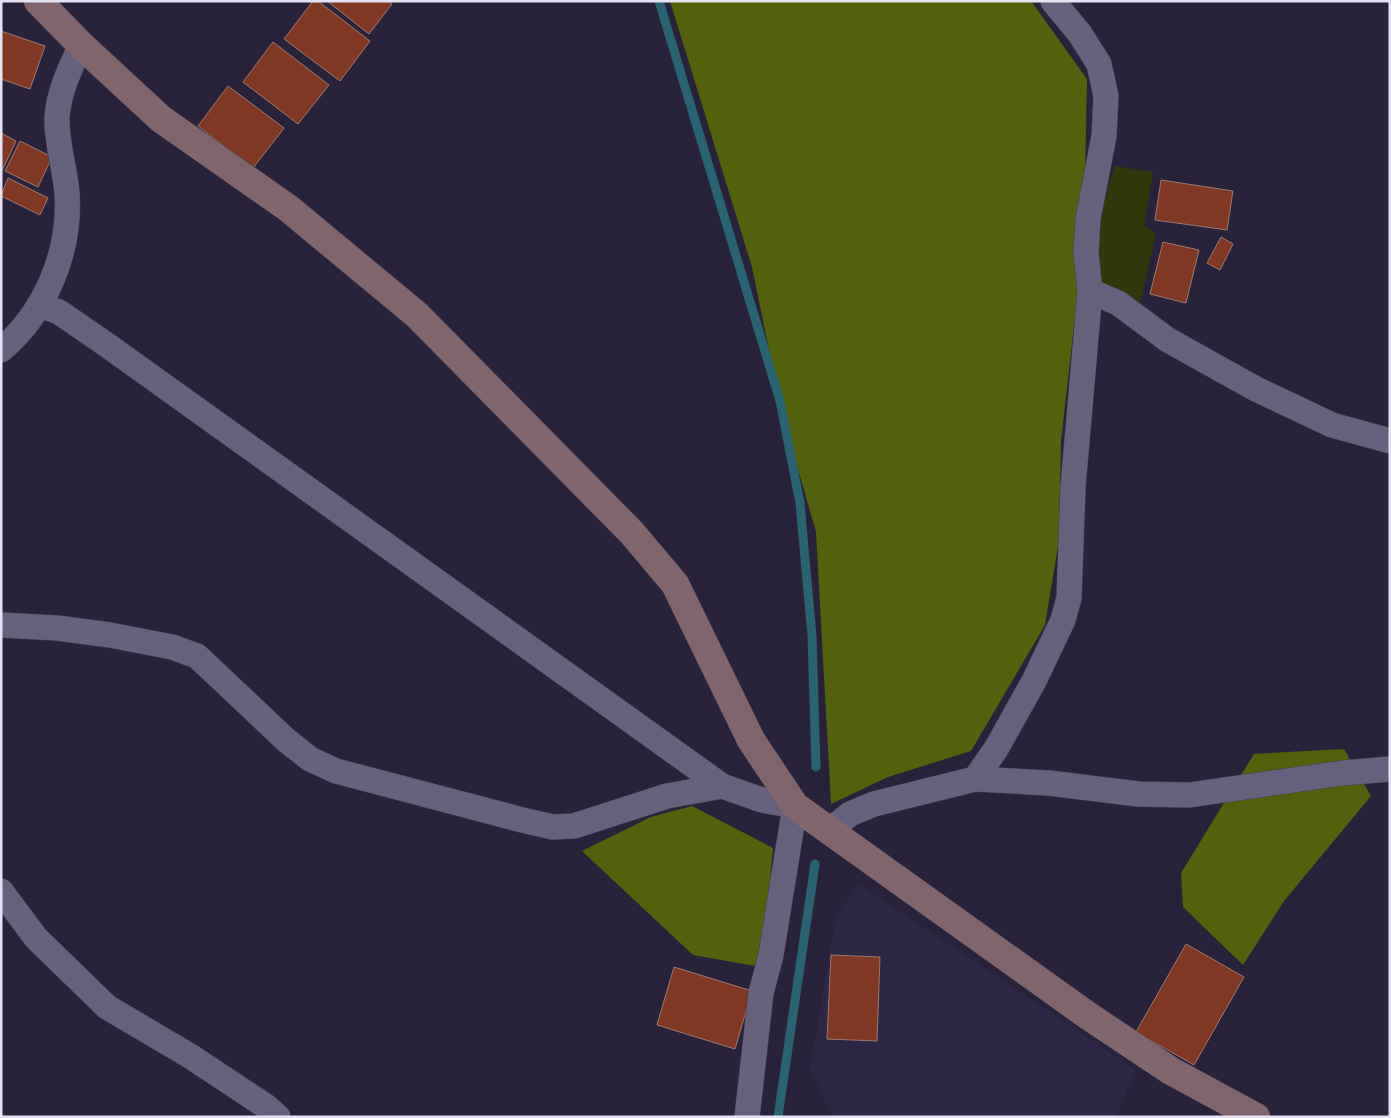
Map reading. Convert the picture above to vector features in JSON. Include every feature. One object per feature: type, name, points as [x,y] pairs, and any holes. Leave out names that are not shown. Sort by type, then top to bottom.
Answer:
[{"type":"street","points":[[38,1],[81,45],[161,119],[288,208],[417,315],[632,533],[675,584],[751,740],[795,806],[940,908],[1086,1015],[1171,1071],[1256,1117]]},
{"type":"street","points":[[975,779],[996,749],[1034,681],[1063,620],[1069,598],[1073,488],[1090,291],[1086,253],[1088,219],[1103,146],[1106,96],[1100,64],[1080,34],[1053,1]]},
{"type":"street","points":[[4,344],[39,305],[60,263],[68,228],[67,193],[57,119],[61,88],[81,45]]},
{"type":"street","points":[[1090,291],[1118,303],[1168,340],[1256,389],[1332,425],[1390,441]]},
{"type":"street","points":[[39,305],[59,312],[107,345],[722,786],[762,800],[795,806]]},
{"type":"street","points":[[1,625],[57,628],[110,635],[172,647],[196,656],[286,740],[319,763],[345,773],[553,827],[574,826],[667,796],[722,786]]},
{"type":"street","points":[[828,831],[850,814],[874,804],[975,779],[1049,783],[1138,794],[1189,795],[1343,772],[1390,769]]},
{"type":"street","points":[[747,1117],[762,993],[771,955],[785,856],[795,806]]},
{"type":"street","points":[[1,891],[36,938],[107,1007],[190,1056],[267,1107],[278,1117]]},
{"type":"shaded area","points":[[857,883],[1136,1070],[1116,1117],[832,1117],[810,1069],[835,922]]},
{"type":"green space","points":[[670,1],[1031,1],[1087,79],[1085,175],[1077,299],[1061,441],[1059,540],[1045,625],[971,751],[888,777],[831,804],[816,532],[782,413],[752,267]]},
{"type":"green space","points":[[1115,166],[1153,172],[1144,225],[1156,234],[1139,307],[1099,285],[1099,219]]},
{"type":"green space","points":[[1344,749],[1371,796],[1284,901],[1243,965],[1183,907],[1181,873],[1254,754]]},
{"type":"green space","points":[[692,806],[773,848],[765,936],[755,966],[693,955],[582,851],[651,817]]},
{"type":"building","points":[[313,1],[318,1],[370,41],[340,81],[284,39]]},
{"type":"building","points":[[327,1],[389,1],[392,4],[369,34]]},
{"type":"building","points":[[1,31],[45,46],[30,89],[1,79]]},
{"type":"building","points":[[273,42],[329,85],[298,124],[243,82]]},
{"type":"building","points":[[228,86],[284,128],[253,168],[198,126]]},
{"type":"building","points":[[1,133],[16,141],[2,171],[1,170]]},
{"type":"building","points":[[20,141],[52,157],[38,187],[5,171]]},
{"type":"building","points":[[8,178],[48,198],[40,215],[1,196]]},
{"type":"building","points":[[1161,180],[1233,191],[1227,230],[1155,220]]},
{"type":"building","points":[[1221,237],[1233,244],[1220,270],[1207,263]]},
{"type":"building","points":[[1163,242],[1199,250],[1186,303],[1150,294]]},
{"type":"building","points":[[1186,944],[1244,977],[1194,1065],[1136,1032]]},
{"type":"building","points":[[831,955],[880,957],[877,1041],[827,1039]]},
{"type":"building","points":[[674,967],[752,991],[735,1049],[657,1025]]},
{"type":"waterway","points":[[659,1],[780,401],[800,503],[812,636],[816,767]]},
{"type":"waterway","points":[[778,1117],[815,864]]}]
